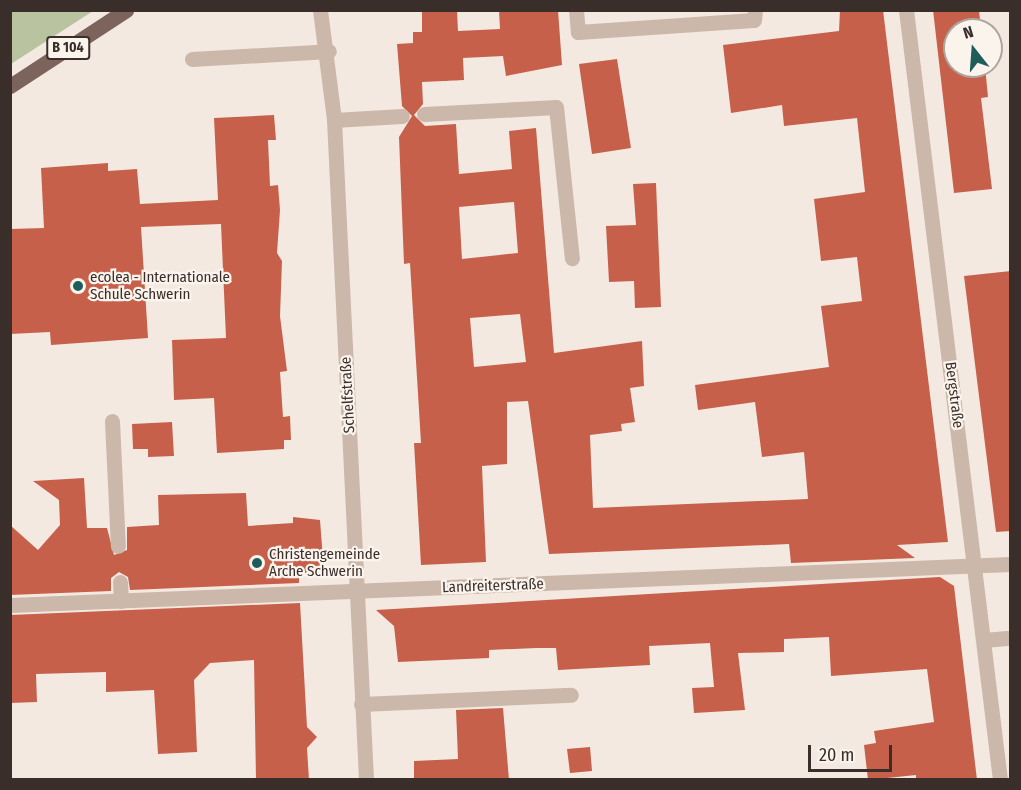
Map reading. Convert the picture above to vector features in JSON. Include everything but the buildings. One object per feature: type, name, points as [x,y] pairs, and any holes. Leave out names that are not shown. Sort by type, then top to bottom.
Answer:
[{"type":"main road","name":"B 104","points":[[10,86],[126,10]]},
{"type":"street","name":"Schelfstraße","points":[[320,10],[329,51],[334,120],[366,780]]},
{"type":"street","points":[[576,10],[578,32],[754,20],[755,10]]},
{"type":"street","name":"Bergstraße","points":[[906,10],[976,567],[1000,780]]},
{"type":"street","points":[[192,59],[329,51]]},
{"type":"street","points":[[424,114],[556,107],[572,258]]},
{"type":"street","points":[[334,120],[402,116]]},
{"type":"street","points":[[112,421],[118,546]]},
{"type":"street","name":"Landreiterstraße","points":[[10,606],[1011,564]]},
{"type":"street","points":[[120,582],[121,601]]},
{"type":"street","points":[[984,640],[1007,638]]},
{"type":"street","points":[[362,704],[571,695]]},
{"type":"green space","points":[[11,10],[93,10],[93,11],[11,64]]},
{"type":"place","name":"ecolea - Internationale Schule Schwerin","points":[[78,286]]},
{"type":"place","name":"Christengemeinde Arche Schwerin","points":[[257,563]]}]
